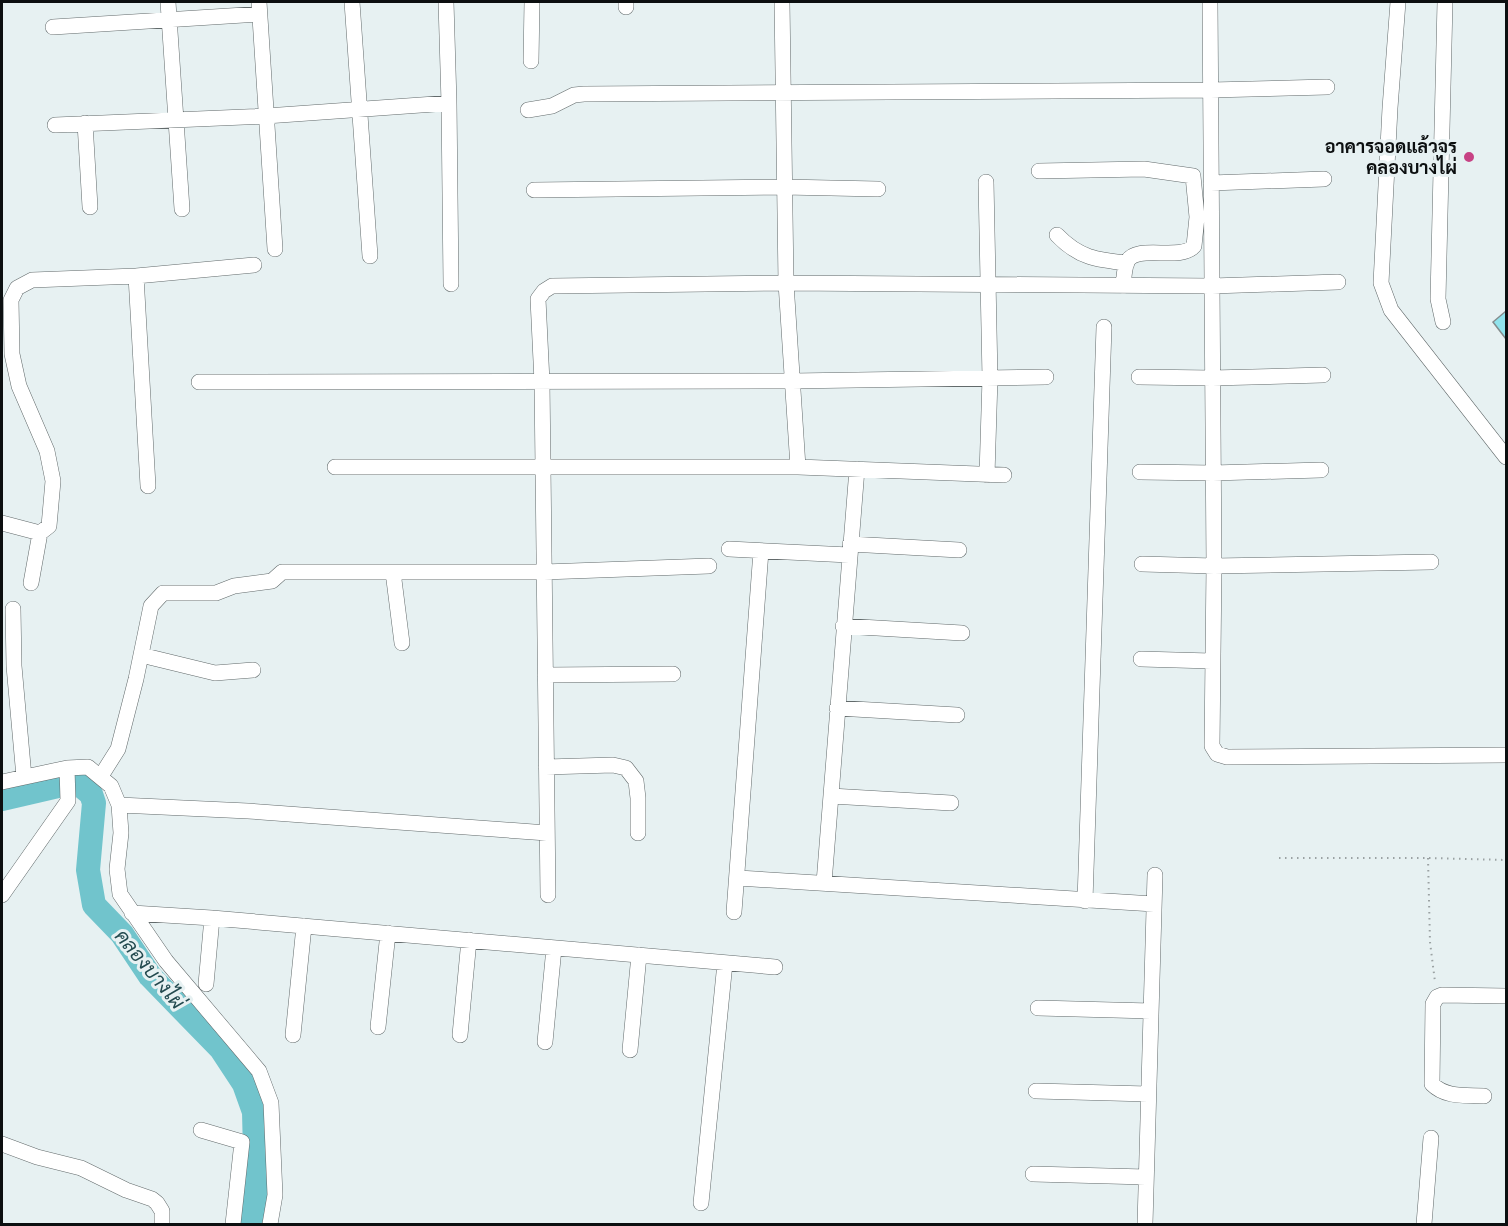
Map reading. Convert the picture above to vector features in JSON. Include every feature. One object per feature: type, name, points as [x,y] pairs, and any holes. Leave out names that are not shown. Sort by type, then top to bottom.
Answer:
[{"type":"street","points":[[168,2],[182,209]]},
{"type":"street","points":[[352,2],[370,256]]},
{"type":"street","points":[[446,2],[452,284]]},
{"type":"street","points":[[531,61],[532,2]]},
{"type":"street","points":[[782,2],[786,283],[798,467]]},
{"type":"street","points":[[1210,2],[1214,566],[1211,661],[1212,746],[1216,754],[1227,757],[1506,755]]},
{"type":"street","points":[[1398,2],[1381,283],[1390,310],[1506,457]]},
{"type":"street","points":[[1443,322],[1438,299],[1445,2]]},
{"type":"street","points":[[53,27],[170,20],[259,8],[275,249]]},
{"type":"street","points":[[528,110],[552,106],[574,95],[584,94],[1211,90],[1327,87]]},
{"type":"street","points":[[55,125],[266,116],[449,103]]},
{"type":"street","points":[[86,123],[90,207]]},
{"type":"street","points":[[1039,171],[1144,169],[1193,176],[1197,217],[1194,246],[1187,252],[1137,254],[1127,263],[1123,286]]},
{"type":"street","points":[[1211,183],[1324,179]]},
{"type":"street","points":[[986,182],[990,378],[987,475]]},
{"type":"street","points":[[534,190],[784,187],[878,189]]},
{"type":"street","points":[[1057,235],[1065,244],[1088,258],[1127,263]]},
{"type":"street","points":[[31,583],[40,533],[49,526],[53,481],[48,451],[19,386],[12,354],[10,300],[17,288],[32,280],[136,276],[254,265]]},
{"type":"street","points":[[136,276],[148,486]]},
{"type":"street","points":[[548,895],[542,382],[538,299],[544,291],[552,286],[786,283],[1212,286],[1338,282]]},
{"type":"street","points":[[1085,901],[1104,327]]},
{"type":"street","points":[[1139,377],[1323,375]]},
{"type":"street","points":[[199,382],[792,381],[1046,378]]},
{"type":"street","points":[[335,467],[798,467],[1004,475]]},
{"type":"street","points":[[824,883],[857,469]]},
{"type":"street","points":[[1140,472],[1213,473],[1321,470]]},
{"type":"street","points":[[2,522],[40,533]]},
{"type":"street","points":[[729,549],[762,551],[959,550]]},
{"type":"street","points":[[735,912],[762,551]]},
{"type":"street","points":[[1142,564],[1214,566],[1431,562]]},
{"type":"street","points":[[101,776],[118,749],[151,606],[163,593],[216,593],[234,586],[272,581],[282,572],[544,572],[710,566]]},
{"type":"street","points":[[393,572],[402,643]]},
{"type":"street","points":[[13,609],[14,666],[24,777]]},
{"type":"street","points":[[843,626],[962,633]]},
{"type":"street","points":[[141,655],[215,672],[252,670]]},
{"type":"street","points":[[1141,659],[1211,661]]},
{"type":"street","points":[[545,675],[673,674]]},
{"type":"street","points":[[837,708],[957,715]]},
{"type":"street","points":[[546,767],[613,765],[626,768],[636,781],[638,833]]},
{"type":"street","points":[[2,782],[87,767],[111,786],[119,805],[121,833],[117,869],[120,894],[166,961],[259,1071],[271,1103],[275,1195],[270,1224]]},
{"type":"street","points":[[2,895],[68,801],[68,771]]},
{"type":"street","points":[[831,796],[951,803]]},
{"type":"street","points":[[119,805],[547,833]]},
{"type":"street","points":[[1144,1224],[1155,876]]},
{"type":"street","points":[[738,878],[1154,904]]},
{"type":"street","points":[[132,913],[775,967]]},
{"type":"street","points":[[206,984],[212,918]]},
{"type":"street","points":[[293,1035],[304,926]]},
{"type":"street","points":[[378,1028],[388,933]]},
{"type":"street","points":[[460,1035],[470,940]]},
{"type":"street","points":[[545,1042],[554,948]]},
{"type":"street","points":[[630,1050],[639,955]]},
{"type":"street","points":[[701,1203],[725,963]]},
{"type":"street","points":[[1484,1096],[1451,1095],[1432,1084],[1433,1004],[1437,997],[1442,995],[1506,996]]},
{"type":"street","points":[[1038,1008],[1151,1011]]},
{"type":"street","points":[[1036,1091],[1148,1094]]},
{"type":"street","points":[[201,1130],[242,1142],[232,1224]]},
{"type":"street","points":[[1424,1224],[1431,1138]]},
{"type":"street","points":[[2,1144],[37,1157],[81,1168],[126,1190],[152,1198],[160,1208],[162,1224]]},
{"type":"street","points":[[1033,1174],[1146,1177]]},
{"type":"path","points":[[1279,858],[1506,860]]},
{"type":"path","points":[[1428,858],[1430,942],[1437,997]]},
{"type":"building","points":[[1506,311],[1506,339],[1493,322]]},
{"type":"waterway","name":"คลองบางไผ่","points":[[2,799],[58,786],[80,785],[91,794],[94,803],[88,870],[94,905],[122,934],[150,976],[221,1049],[244,1084],[254,1112],[256,1192],[252,1224]]},
{"type":"place","name":"อาคารจอดแล้วจร คลองบางไผ่","points":[[1469,157]]}]
